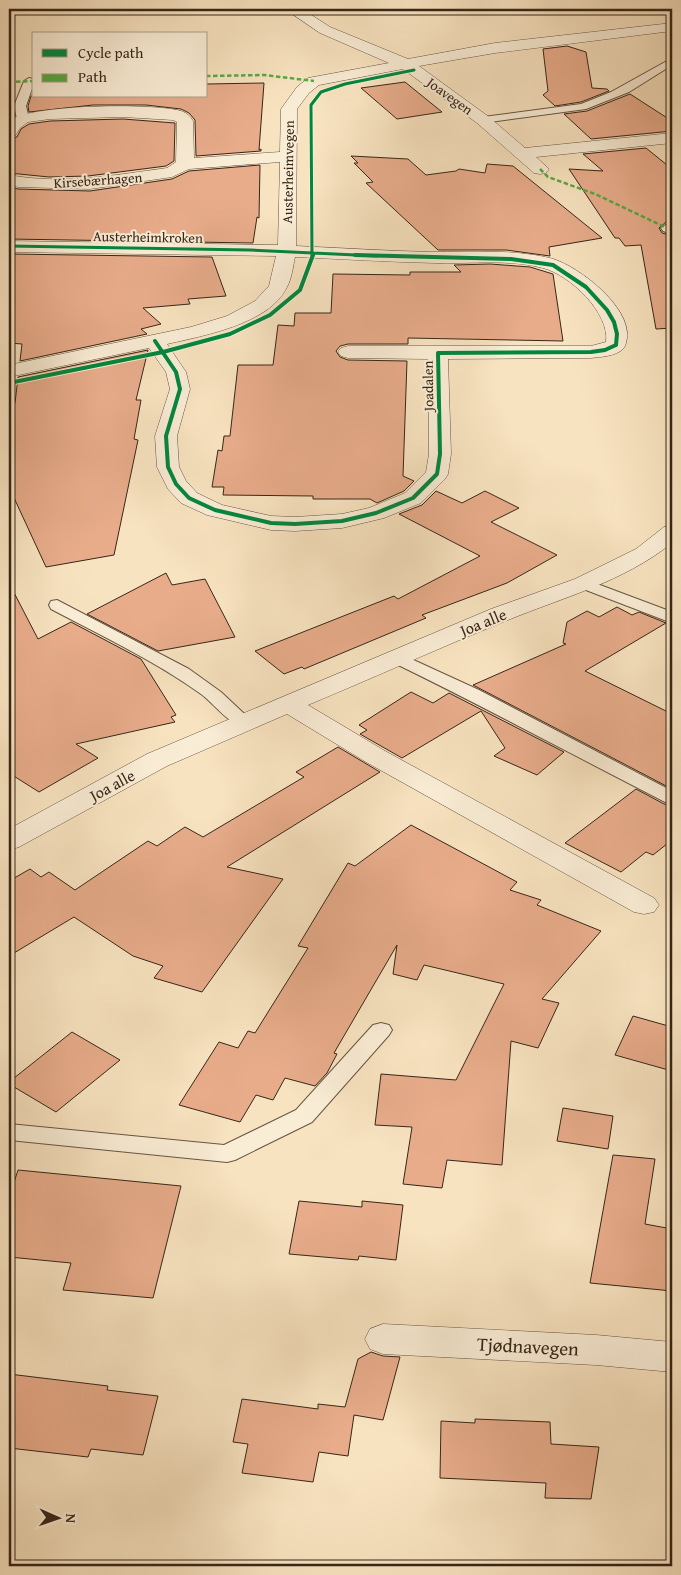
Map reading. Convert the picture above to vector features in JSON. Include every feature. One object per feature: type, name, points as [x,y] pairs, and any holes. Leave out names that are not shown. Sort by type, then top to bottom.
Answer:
[{"type":"street","name":"Joavegen","points":[[292,9],[325,30],[406,64],[483,120],[540,169]]},
{"type":"street","name":"Austerheimvegen","points":[[9,371],[195,332],[234,320],[262,305],[278,287],[287,251],[289,109],[303,90],[314,81],[495,48],[672,27]]},
{"type":"street","points":[[9,132],[12,126],[23,118],[44,115],[158,112],[178,115],[185,121],[185,164]]},
{"type":"street","points":[[522,153],[672,138]]},
{"type":"street","name":"Kirsebærhagen","points":[[9,180],[43,184],[90,184],[172,172],[185,164],[288,156]]},
{"type":"street","name":"Austerheimkroken","points":[[9,246],[287,251]]},
{"type":"street","name":"Joadalen","points":[[287,251],[356,256],[508,259],[547,264],[563,270],[594,294],[616,323],[619,337],[616,345],[605,350],[591,352],[348,352]]},
{"type":"street","name":"Joadalen","points":[[155,341],[176,372],[180,389],[166,436],[168,467],[176,484],[188,498],[215,510],[271,523],[295,524],[342,521],[376,513],[413,498],[437,474],[440,454],[438,353]]},
{"type":"street","name":"Joa alle","points":[[13,833],[157,760],[244,722],[500,614],[584,584],[644,554],[672,532]]},
{"type":"street","points":[[288,704],[437,791],[596,876],[644,905]]},
{"type":"street","name":"Tjødnavegen","points":[[383,1339],[596,1350],[672,1357]]},
{"type":"lane","points":[[483,120],[582,107],[632,87],[664,65]]},
{"type":"lane","points":[[23,118],[20,106],[29,81]]},
{"type":"lane","points":[[584,584],[672,618]]},
{"type":"lane","points":[[58,605],[183,673],[215,696],[244,722]]},
{"type":"lane","points":[[396,657],[473,694],[552,738],[672,798]]},
{"type":"lane","points":[[9,1132],[227,1154],[304,1116],[381,1030]]},
{"type":"building","points":[[567,46],[586,52],[592,88],[607,89],[609,91],[581,102],[555,106],[543,95],[548,91],[543,49]]},
{"type":"building","points":[[405,82],[442,112],[397,119],[361,88]]},
{"type":"building","points":[[264,83],[259,150],[261,149],[261,151],[196,156],[195,120],[189,113],[181,109],[146,105],[93,105],[29,112],[28,106],[31,96],[32,98],[208,98],[208,84]]},
{"type":"building","points":[[630,94],[672,121],[672,131],[591,139],[564,114],[587,111]]},
{"type":"building","points":[[123,119],[175,123],[174,161],[166,166],[88,176],[49,177],[9,173],[9,139],[17,137],[21,129],[29,124],[50,121]]},
{"type":"building","points":[[646,148],[672,169],[672,224],[666,222],[659,228],[662,233],[672,236],[672,328],[656,329],[641,245],[625,246],[619,238],[615,238],[569,169],[603,171],[583,154]]},
{"type":"building","points":[[351,156],[408,159],[426,175],[459,169],[485,173],[487,164],[513,166],[602,238],[549,247],[550,256],[506,250],[438,250],[366,183],[373,182],[354,163],[358,163]]},
{"type":"building","points":[[260,165],[259,218],[257,217],[253,243],[9,239],[9,187],[18,189],[90,191],[172,179],[189,171]]},
{"type":"building","points":[[9,254],[212,257],[226,296],[188,299],[190,304],[143,308],[161,324],[141,329],[147,334],[20,361],[22,344],[9,343]]},
{"type":"building","points":[[490,264],[530,267],[553,274],[563,341],[408,338],[408,344],[348,344],[340,346],[336,351],[340,357],[348,360],[407,361],[403,476],[414,481],[404,491],[377,503],[370,499],[313,499],[313,496],[223,495],[224,487],[212,487],[218,450],[222,451],[224,436],[230,436],[238,365],[273,365],[278,325],[294,326],[295,313],[331,313],[333,274],[410,275],[410,272],[461,272],[454,265]]},
{"type":"building","points":[[148,350],[136,400],[141,400],[134,439],[138,440],[114,555],[46,567],[9,487],[9,403],[15,403],[18,377]]},
{"type":"building","points":[[436,491],[462,503],[485,491],[519,508],[491,522],[557,555],[507,583],[422,615],[426,618],[304,669],[302,667],[284,674],[255,651],[394,596],[398,599],[480,556],[399,514],[422,505]]},
{"type":"building","points":[[166,573],[172,585],[205,579],[235,637],[158,651],[87,614]]},
{"type":"building","points":[[9,583],[38,639],[71,622],[141,659],[176,715],[171,717],[175,722],[76,744],[98,758],[39,792],[9,773]]},
{"type":"building","points":[[617,607],[632,615],[639,612],[666,623],[585,671],[672,714],[672,789],[473,685],[566,644],[563,643],[567,622],[587,611],[599,617]]},
{"type":"building","points":[[411,692],[433,703],[449,693],[564,752],[537,775],[494,756],[505,748],[481,711],[402,758],[360,734],[367,730],[359,725]]},
{"type":"building","points":[[338,747],[380,772],[227,867],[283,879],[202,992],[154,978],[163,966],[133,956],[74,917],[9,956],[9,881],[30,869],[41,877],[49,872],[75,890],[148,841],[157,846],[185,827],[203,837],[304,777],[296,772]]},
{"type":"building","points":[[636,789],[664,804],[672,806],[672,840],[653,855],[646,852],[621,872],[565,843]]},
{"type":"building","points":[[411,825],[517,882],[510,890],[541,900],[537,905],[601,931],[542,999],[559,1003],[538,1048],[511,1041],[502,1165],[447,1160],[442,1188],[403,1184],[412,1127],[375,1125],[381,1074],[456,1080],[504,984],[424,965],[417,980],[393,974],[397,945],[334,1053],[337,1054],[327,1073],[315,1086],[285,1078],[273,1100],[256,1095],[240,1122],[179,1105],[219,1042],[238,1048],[248,1031],[255,1033],[308,948],[298,946],[348,863],[355,866]]},
{"type":"building","points":[[633,1016],[672,1027],[672,1071],[615,1055]]},
{"type":"building","points":[[72,1032],[120,1060],[56,1112],[9,1084],[9,1082]]},
{"type":"building","points":[[563,1108],[613,1116],[608,1149],[557,1141]]},
{"type":"building","points":[[613,1155],[655,1159],[645,1224],[672,1229],[672,1291],[590,1283]]},
{"type":"building","points":[[18,1170],[181,1186],[153,1298],[63,1290],[71,1263],[9,1257],[9,1198]]},
{"type":"building","points":[[299,1201],[362,1207],[362,1201],[403,1205],[396,1260],[359,1256],[358,1260],[289,1254]]},
{"type":"building","points":[[371,1352],[383,1356],[400,1357],[383,1420],[354,1415],[348,1456],[319,1452],[313,1482],[242,1473],[248,1444],[233,1442],[242,1399],[318,1409],[318,1404],[345,1407],[358,1359]]},
{"type":"building","points":[[9,1374],[108,1386],[107,1390],[158,1396],[143,1455],[91,1449],[88,1457],[9,1448]]},
{"type":"building","points":[[475,1419],[550,1422],[551,1444],[599,1447],[591,1499],[545,1498],[546,1483],[440,1478],[441,1421],[475,1423]]},
{"type":"marked path","points":[[208,76],[264,75],[314,81]]},
{"type":"marked path","points":[[9,82],[32,81]]},
{"type":"marked path","points":[[540,169],[548,177],[595,194],[667,228]]},
{"type":"cycle path","points":[[9,383],[163,352],[230,334],[270,315],[300,290],[313,254],[311,105],[321,92],[345,84],[414,70]]},
{"type":"cycle path","points":[[9,246],[250,250],[537,261],[563,270],[575,277],[586,287],[607,310],[614,322],[617,334],[616,345],[605,350],[591,352],[438,353],[440,454],[437,474],[413,498],[376,513],[342,521],[295,524],[271,523],[215,510],[189,498],[176,484],[168,467],[166,436],[180,389],[176,372],[155,341]]}]
